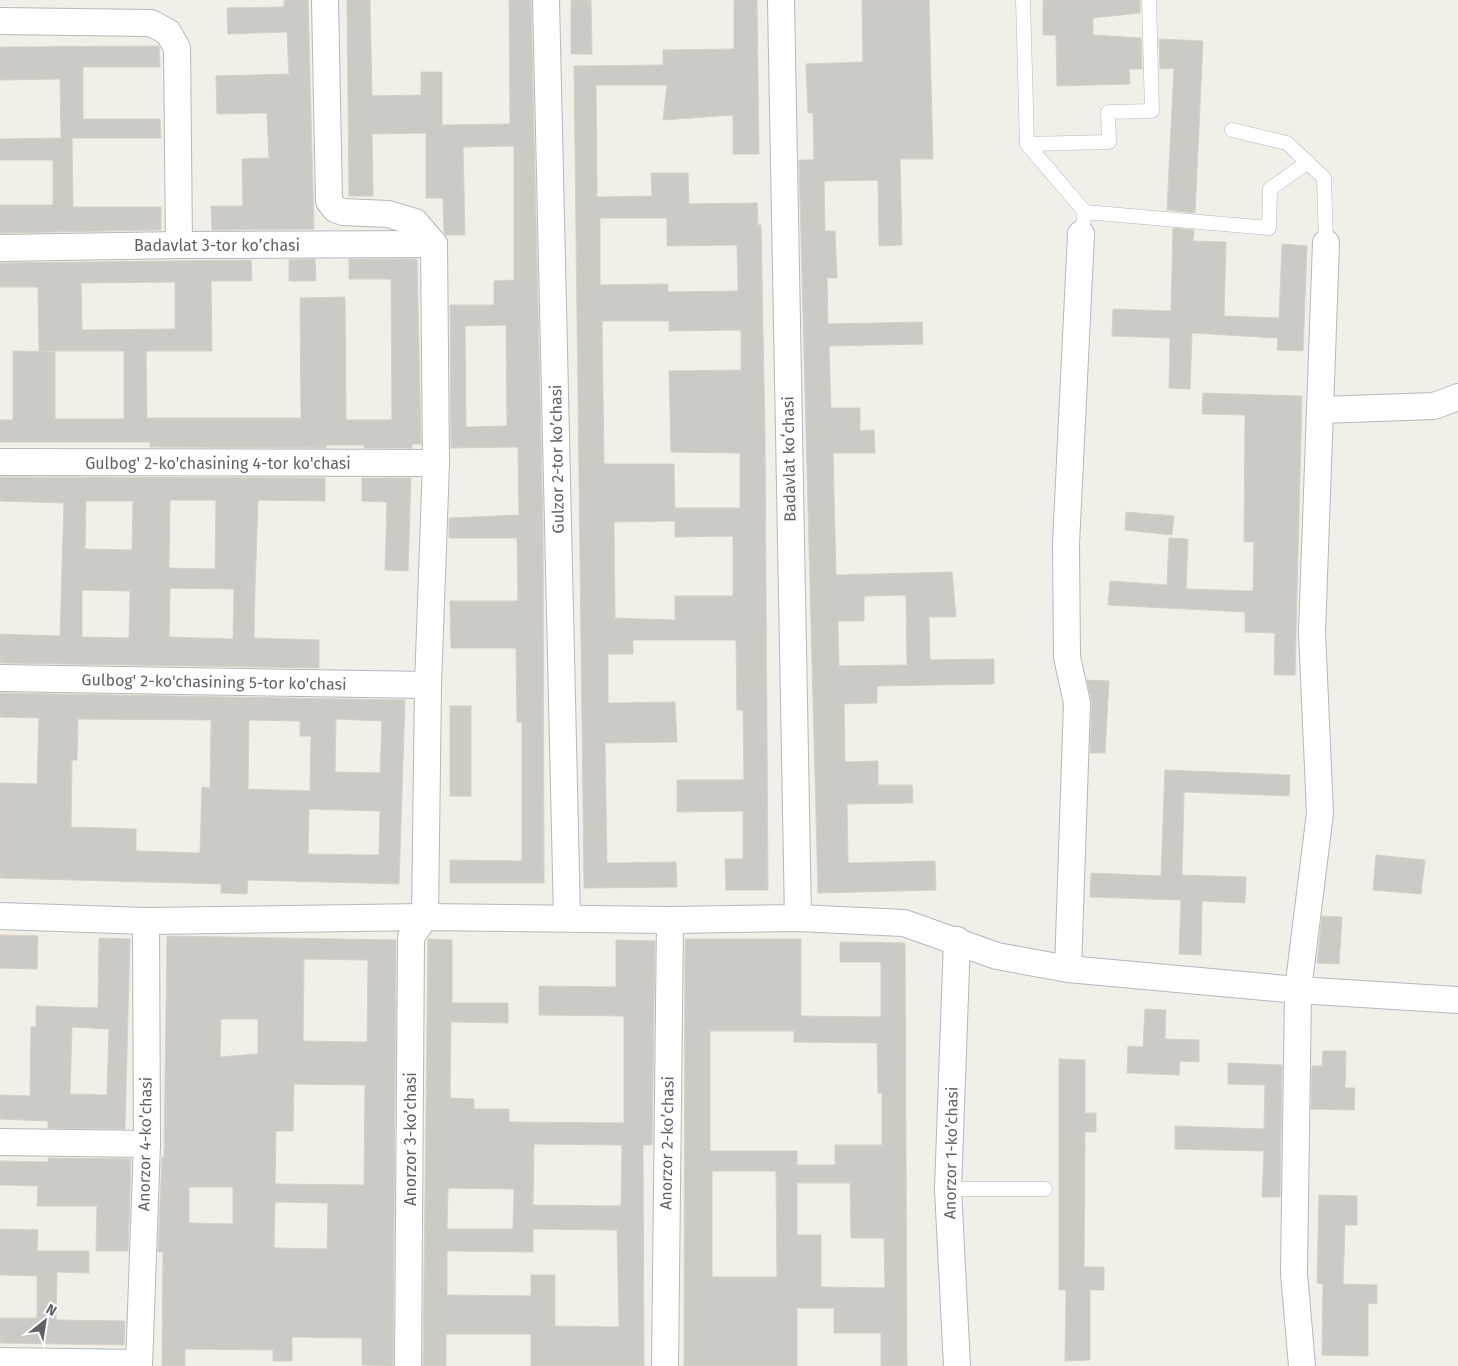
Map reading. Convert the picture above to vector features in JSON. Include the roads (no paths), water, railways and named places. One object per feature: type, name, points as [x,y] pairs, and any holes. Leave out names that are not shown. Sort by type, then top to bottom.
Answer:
[{"type":"street","points":[[325,0],[329,201],[335,209],[343,212],[388,214],[415,222],[434,244],[436,463],[428,685],[425,917]]},
{"type":"street","name":"Gulzor 2-tor koʼchasi","points":[[546,0],[567,918]]},
{"type":"street","name":"Badavlat koʻchasi","points":[[781,0],[798,918]]},
{"type":"street","points":[[0,21],[102,11],[151,23],[168,32],[177,48],[179,244]]},
{"type":"street","points":[[1068,969],[1077,703],[1067,657],[1066,544],[1083,223]]},
{"type":"street","points":[[1302,1366],[1294,1272],[1298,990],[1320,813],[1312,632],[1326,243]]},
{"type":"street","name":"Badavlat 3-tor koʼchasi","points":[[0,248],[179,244],[434,244]]},
{"type":"street","points":[[1321,410],[1434,406],[1458,397]]},
{"type":"street","name":"Gulbog' 2-ko'chasining 4-tor ko'chasi","points":[[0,462],[436,463]]},
{"type":"street","name":"Gulbog' 2-ko'chasining 5-tor ko'chasi","points":[[0,678],[428,685]]},
{"type":"street","points":[[0,916],[146,921],[425,917],[670,920],[798,918],[904,923],[997,956],[1068,969],[1298,990],[1458,1000]]},
{"type":"street","name":"Аnorzor 3-koʼchasi","points":[[408,1366],[411,936],[425,917]]},
{"type":"street","name":"Аnorzor 2-koʼchasi","points":[[664,1366],[670,920]]},
{"type":"street","name":"Аnorzor 4-koʼchasi","points":[[139,1365],[147,1144],[146,921]]},
{"type":"street","name":"Аnorzor 1-koʼchasi","points":[[956,940],[948,1189],[957,1366]]},
{"type":"street","points":[[0,1142],[147,1144]]},
{"type":"street","points":[[0,1361],[139,1365]]},
{"type":"lane","points":[[1023,0],[1027,144],[1083,223],[1269,228],[1270,189],[1308,162]]},
{"type":"lane","points":[[1027,144],[1109,142],[1108,112],[1152,111],[1149,0]]},
{"type":"lane","points":[[1232,130],[1287,143],[1324,178],[1326,243]]},
{"type":"lane","points":[[948,1189],[1045,1189]]}]
